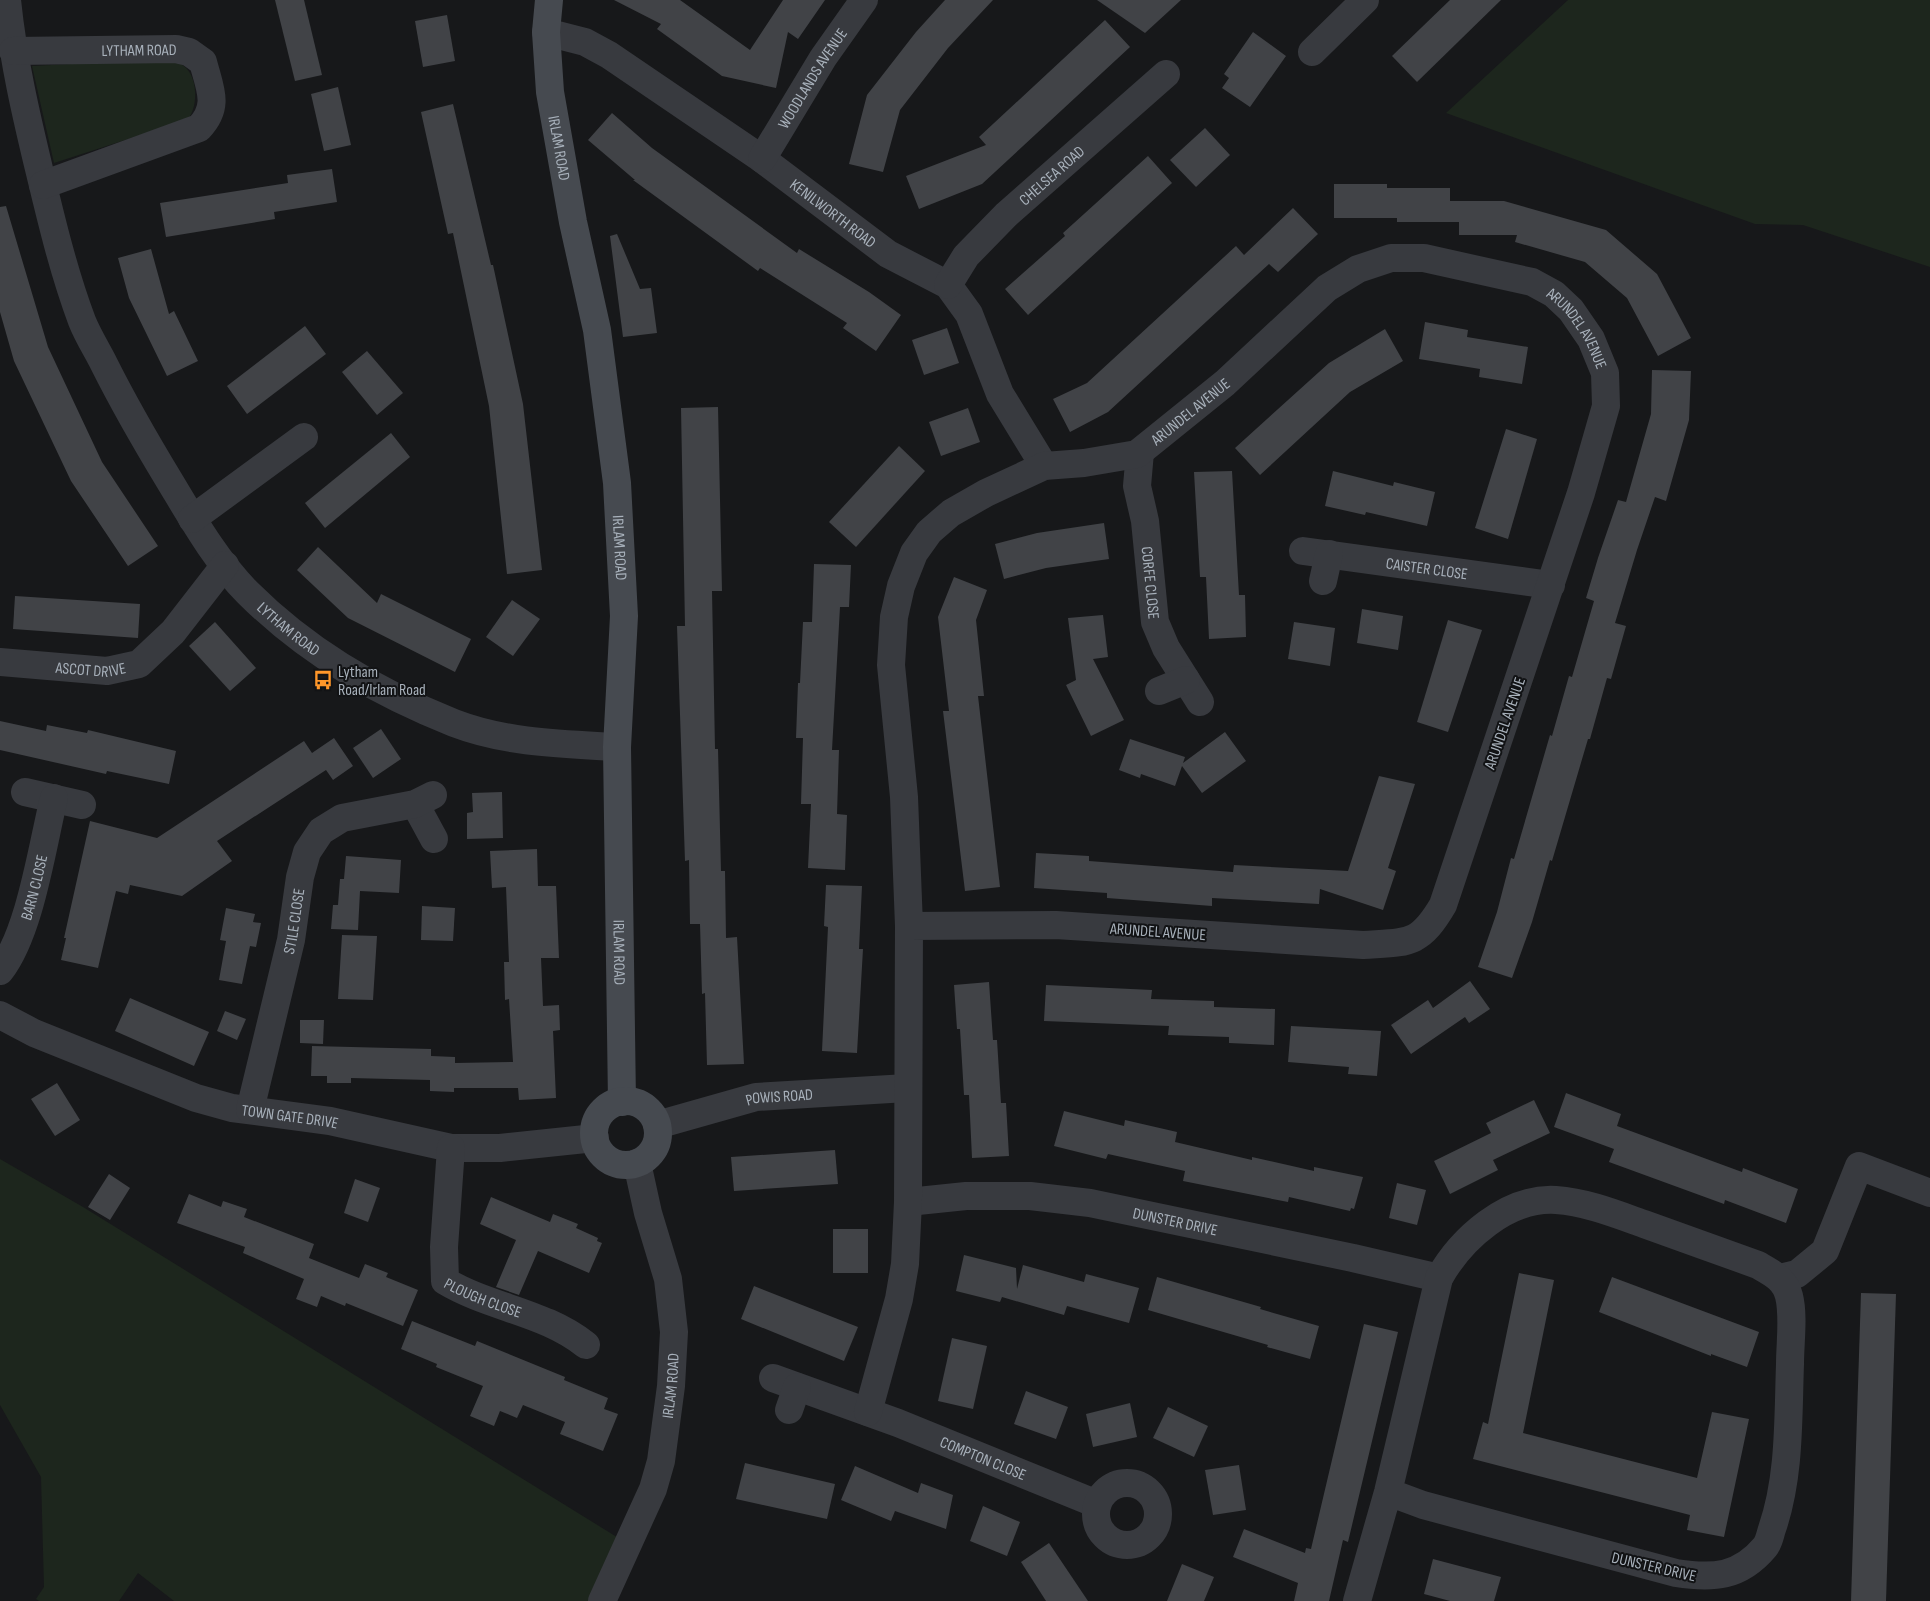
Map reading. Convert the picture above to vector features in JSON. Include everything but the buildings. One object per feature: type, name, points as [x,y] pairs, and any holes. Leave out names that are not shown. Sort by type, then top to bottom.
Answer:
[{"type":"street","name":"LYTHAM ROAD","points":[[7,0],[7,37],[60,254],[83,323],[132,419],[192,519],[247,592],[284,626],[331,661],[394,696],[456,724],[505,737],[552,743],[617,747]]},
{"type":"street","name":"IRLAM ROAD","points":[[549,0],[546,32],[550,92],[573,222],[597,330],[617,483],[624,616],[617,747],[622,1102]]},
{"type":"street","name":"WOODLANDS AVENUE","points":[[762,159],[823,58],[864,0]]},
{"type":"street","points":[[1312,52],[1365,0]]},
{"type":"street","name":"KENILWORTH ROAD","points":[[546,32],[585,42],[608,55],[762,159],[888,254],[948,285],[969,314],[1000,394],[1044,466]]},
{"type":"street","name":"LYTHAM ROAD","points":[[7,37],[176,49],[189,52],[203,62],[213,99],[212,109],[207,120],[199,128],[43,185]]},
{"type":"street","name":"CHELSEA ROAD","points":[[948,285],[966,256],[1006,215],[1166,74]]},
{"type":"street","name":"ARUNDEL AVENUE","points":[[908,1202],[909,926],[904,797],[891,665],[894,617],[901,586],[914,553],[929,532],[951,513],[986,493],[1044,466],[1114,459],[1138,454],[1225,383],[1327,288],[1358,269],[1391,258],[1424,258],[1532,282],[1554,294],[1571,310],[1591,339],[1604,373],[1606,406],[1551,585],[1443,905],[1433,923],[1420,937],[1402,943],[1363,945],[1056,924],[909,926]]},
{"type":"street","points":[[192,519],[304,437]]},
{"type":"street","name":"CORFE CLOSE","points":[[1140,452],[1137,486],[1145,521],[1154,622],[1166,648],[1193,691],[1159,691]]},
{"type":"street","name":"CAISTER CLOSE","points":[[1322,581],[1316,553],[1551,585]]},
{"type":"street","name":"ASCOT DRIVE","points":[[0,662],[106,672],[138,664],[173,632],[225,564]]},
{"type":"street","points":[[25,792],[82,805]]},
{"type":"street","name":"BARN CLOSE","points":[[0,971],[17,942],[24,921],[54,798]]},
{"type":"street","name":"STILE CLOSE","points":[[250,1110],[291,940],[300,877],[307,852],[321,831],[342,818],[424,800],[434,839]]},
{"type":"street","name":"TOWN GATE DRIVE","points":[[0,1014],[34,1033],[196,1098],[232,1108],[330,1121],[451,1148],[500,1148],[594,1138]]},
{"type":"street","name":"POWIS ROAD","points":[[657,1125],[756,1097],[907,1088]]},
{"type":"street","points":[[622,1102],[631,1102],[648,1110],[657,1125],[656,1144],[646,1158],[637,1163],[619,1164],[610,1161],[603,1155],[594,1138],[595,1128],[604,1110],[622,1102]]},
{"type":"street","name":"PLOUGH CLOSE","points":[[451,1148],[444,1247],[445,1281],[464,1292],[558,1326],[586,1346]]},
{"type":"street","name":"IRLAM ROAD","points":[[602,1601],[653,1489],[662,1461],[671,1386],[674,1332],[668,1280],[648,1214],[637,1163]]},
{"type":"street","points":[[1358,1601],[1388,1492],[1438,1278],[1451,1256],[1472,1235],[1494,1218],[1527,1204],[1555,1200],[1597,1208],[1758,1264],[1780,1278],[1797,1274],[1825,1251],[1859,1166],[1930,1193]]},
{"type":"street","name":"DUNSTER DRIVE","points":[[908,1202],[966,1196],[1030,1196],[1090,1203],[1353,1258],[1438,1278]]},
{"type":"street","points":[[868,1412],[899,1299],[905,1264],[908,1202]]},
{"type":"street","name":"DUNSTER DRIVE","points":[[1388,1492],[1423,1505],[1676,1573],[1703,1578],[1726,1574],[1750,1562],[1767,1545],[1777,1516],[1787,1456],[1791,1328],[1789,1296],[1780,1278]]},
{"type":"street","name":"COMPTON CLOSE","points":[[786,1392],[868,1412],[1097,1504]]},
{"type":"shaded area","points":[[1568,0],[1930,0],[1930,267],[1803,225],[1755,224],[1446,113]]},
{"type":"shaded area","points":[[170,59],[185,67],[193,80],[195,102],[191,115],[187,120],[54,163],[32,66]]},
{"type":"shaded area","points":[[0,1159],[83,1207],[633,1547],[608,1601],[174,1601],[138,1573],[119,1601],[39,1601],[36,1599],[44,1587],[41,1477],[0,1405]]},
{"type":"place","name":"Lytham Road/Irlam Road","points":[[323,680]]}]
